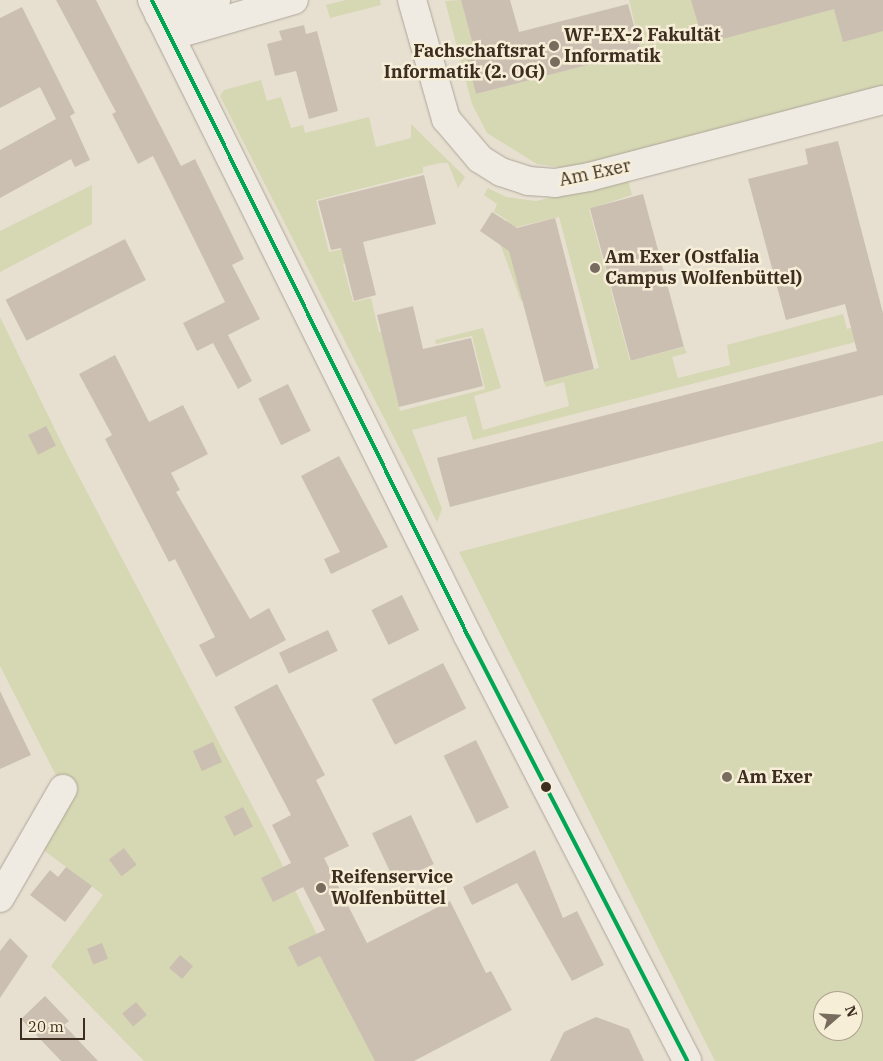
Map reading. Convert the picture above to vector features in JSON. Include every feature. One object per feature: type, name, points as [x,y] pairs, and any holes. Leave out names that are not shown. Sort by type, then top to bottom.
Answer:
[{"type":"street","points":[[160,17],[216,0]]},
{"type":"street","points":[[160,17],[294,0]]},
{"type":"street","name":"Am Exer","points":[[412,0],[446,119],[480,158],[501,172],[528,180],[554,183],[589,177],[883,100]]},
{"type":"street","points":[[160,17],[468,636],[687,1061]]},
{"type":"street","points":[[0,898],[63,789]]},
{"type":"green space","points":[[346,0],[380,0],[381,5],[330,18],[326,5]]},
{"type":"green space","points":[[461,0],[473,45],[464,47],[477,94],[641,51],[629,0],[883,0],[883,88],[592,162],[564,168],[537,164],[487,133],[472,104],[445,1]]},
{"type":"green space","points":[[261,80],[267,101],[281,97],[291,128],[303,125],[305,133],[369,117],[376,147],[411,138],[411,124],[465,177],[458,188],[448,163],[440,163],[423,167],[423,173],[316,200],[329,252],[357,246],[360,259],[343,264],[353,302],[371,298],[379,332],[417,323],[421,347],[387,357],[400,411],[485,389],[472,336],[436,344],[435,340],[483,328],[501,388],[474,396],[483,430],[569,406],[564,382],[546,387],[544,382],[599,368],[559,217],[508,229],[525,299],[521,301],[499,241],[495,241],[507,220],[494,212],[497,204],[484,195],[488,188],[506,197],[536,201],[628,180],[632,195],[589,209],[630,361],[684,347],[687,353],[672,357],[678,378],[730,365],[727,345],[843,314],[847,329],[883,319],[883,335],[473,440],[466,416],[412,430],[442,509],[437,522],[220,96],[224,90]]},
{"type":"green space","points":[[92,185],[92,224],[0,272],[0,231]]},
{"type":"green space","points":[[0,317],[67,454],[263,826],[380,1061],[144,1061],[51,966],[103,895],[33,842],[63,789],[0,666]]},
{"type":"green space","name":"Am Exer","points":[[883,441],[883,1061],[715,1061],[459,552]]},
{"type":"building","points":[[56,0],[96,0],[181,166],[195,159],[244,259],[232,265],[260,319],[228,335],[252,381],[238,389],[213,343],[197,351],[183,323],[225,302],[153,156],[138,164],[112,114],[116,112]]},
{"type":"building","name":"WF-EX-2 Fakultät Informatik","points":[[461,0],[510,0],[519,32],[628,4],[641,51],[476,94],[464,47],[473,45]]},
{"type":"building","points":[[691,0],[883,0],[883,31],[843,42],[834,9],[704,44]]},
{"type":"building","points":[[22,7],[75,113],[70,116],[90,160],[75,167],[71,159],[0,198],[0,150],[56,119],[40,87],[0,108],[0,18]]},
{"type":"building","points":[[304,25],[306,34],[317,31],[338,111],[309,119],[296,71],[275,76],[267,44],[282,40],[279,31]]},
{"type":"building","points":[[838,141],[883,313],[883,395],[450,507],[437,458],[857,351],[845,304],[786,320],[748,179],[808,164],[805,149]]},
{"type":"building","points":[[424,175],[436,224],[363,242],[376,295],[354,301],[341,248],[331,250],[318,201]]},
{"type":"building","points":[[643,194],[684,347],[631,361],[590,208]]},
{"type":"building","points":[[492,212],[517,228],[555,218],[594,369],[544,382],[509,251],[480,231]]},
{"type":"building","points":[[125,239],[146,280],[26,341],[6,300]]},
{"type":"building","points":[[413,306],[423,349],[471,338],[483,386],[399,407],[377,315]]},
{"type":"building","points":[[115,355],[149,422],[183,405],[208,454],[171,473],[180,490],[176,492],[250,619],[269,608],[286,640],[216,677],[199,645],[215,637],[175,559],[169,562],[105,439],[112,435],[79,374]]},
{"type":"building","points":[[288,384],[311,431],[281,445],[258,398]]},
{"type":"building","points":[[46,426],[56,446],[38,455],[28,435]]},
{"type":"building","points":[[339,456],[388,547],[331,574],[324,559],[340,552],[301,476]]},
{"type":"building","points":[[402,595],[419,630],[389,645],[371,610]]},
{"type":"building","points":[[328,630],[338,651],[289,674],[279,653]]},
{"type":"building","points":[[443,663],[466,708],[395,745],[372,699]]},
{"type":"building","points":[[277,684],[325,775],[316,780],[349,846],[324,858],[367,943],[450,901],[486,973],[491,971],[512,1010],[414,1061],[375,1061],[320,956],[298,967],[288,947],[325,930],[303,887],[273,902],[261,878],[291,863],[272,825],[291,815],[234,707]]},
{"type":"building","points":[[0,691],[31,755],[0,769]]},
{"type":"building","points":[[476,740],[509,807],[477,823],[444,756]]},
{"type":"building","points":[[213,742],[222,762],[202,771],[193,751]]},
{"type":"building","points":[[243,807],[253,827],[234,836],[224,817]]},
{"type":"building","points":[[411,815],[434,864],[395,882],[372,833]]},
{"type":"building","points":[[124,848],[137,865],[121,876],[109,859]]},
{"type":"building","points":[[535,850],[563,918],[577,911],[604,965],[572,981],[517,883],[472,905],[463,887]]},
{"type":"building","points":[[66,867],[92,886],[65,922],[30,895],[50,870],[58,877]]},
{"type":"building","points":[[10,938],[28,956],[0,998],[0,951]]},
{"type":"building","points":[[102,943],[108,959],[93,965],[87,949]]},
{"type":"building","points":[[180,955],[193,966],[182,979],[169,968]]},
{"type":"building","points":[[45,996],[69,1021],[64,1025],[98,1061],[61,1061],[21,1019]]},
{"type":"building","points":[[136,1002],[147,1015],[133,1027],[122,1014]]},
{"type":"building","points":[[596,1017],[629,1029],[644,1061],[550,1061],[564,1032]]},
{"type":"transit line","points":[[152,0],[468,636],[687,1061]]},
{"type":"place","name":"WF-EX-2 Fakultät Informatik","points":[[554,46]]},
{"type":"place","name":"Fachschaftsrat Informatik (2. OG)","points":[[555,62]]},
{"type":"place","name":"Am Exer (Ostfalia Campus Wolfenbüttel)","points":[[595,268]]},
{"type":"place","name":"Am Exer","points":[[727,777]]},
{"type":"place","name":"Reifenservice Wolfenbüttel","points":[[321,888]]}]
